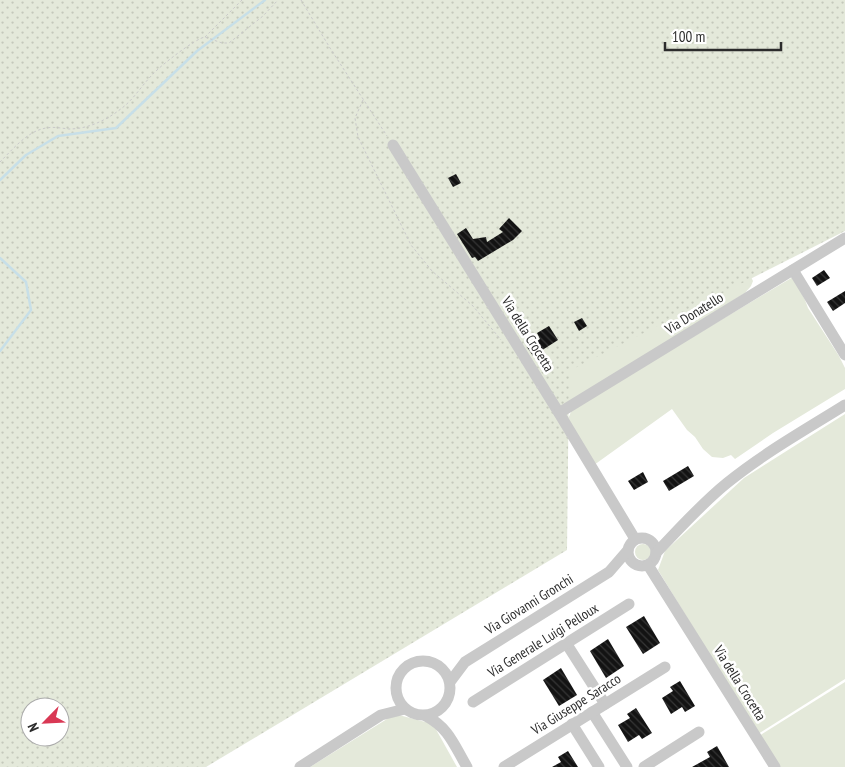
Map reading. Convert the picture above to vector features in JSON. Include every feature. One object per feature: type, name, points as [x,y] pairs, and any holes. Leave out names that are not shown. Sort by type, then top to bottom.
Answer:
[{"type":"street","name":"Via della Crocetta","points":[[393,145],[635,540]]},
{"type":"street","name":"Via Donatello","points":[[559,414],[845,238]]},
{"type":"street","points":[[793,270],[845,355]]},
{"type":"street","points":[[656,553],[720,489],[746,469],[845,405]]},
{"type":"street","points":[[650,540],[678,529]]},
{"type":"street","points":[[643,537],[650,540],[655,546],[654,560],[643,565],[631,561],[628,550],[629,546],[635,540],[643,537]]},
{"type":"street","name":"Via Giovanni Gronchi","points":[[440,667],[465,662],[610,572],[628,550]]},
{"type":"street","name":"Via della Crocetta","points":[[643,565],[775,767]]},
{"type":"street","name":"Via Giovanni Gronchi","points":[[610,572],[643,565]]},
{"type":"street","name":"Via Generale Luigi Pelloux","points":[[473,702],[629,604]]},
{"type":"street","points":[[566,643],[605,704]]},
{"type":"street","points":[[300,767],[381,715],[393,701],[396,694],[398,677],[408,665],[424,661],[440,667],[446,673],[450,682],[450,695],[443,707],[426,716],[418,716],[405,709],[396,694]]},
{"type":"street","name":"Via Giovanni Gronchi","points":[[450,682],[465,662]]},
{"type":"street","name":"Via Giuseppe Saracco","points":[[504,767],[665,667]]},
{"type":"street","points":[[443,707],[445,729]]},
{"type":"street","points":[[381,715],[405,709]]},
{"type":"street","points":[[592,712],[626,767]]},
{"type":"street","points":[[426,716],[438,722],[445,729],[467,767]]},
{"type":"street","points":[[572,724],[599,767]]},
{"type":"street","points":[[644,767],[699,732]]},
{"type":"path","points":[[0,162],[32,134],[41,129],[51,127],[79,128],[110,116],[123,107],[154,73],[195,40],[205,37],[242,0]]},
{"type":"path","points":[[205,37],[222,44],[228,42],[263,16],[278,0]]},
{"type":"path","points":[[302,0],[393,145]]},
{"type":"path","points":[[363,100],[355,118],[358,137],[411,244],[432,271],[472,306],[503,342]]},
{"type":"shaded area","points":[[0,0],[845,0],[845,231],[569,371],[567,550],[206,767],[0,767]]},
{"type":"shaded area","points":[[529,233],[750,275],[753,281],[745,293],[562,408]]},
{"type":"shaded area","points":[[793,277],[808,308],[845,368],[845,389],[773,433],[735,459],[731,455],[723,458],[712,457],[687,430],[672,409],[594,465],[567,422],[572,409]]},
{"type":"shaded area","points":[[845,414],[845,679],[758,734],[658,570],[665,551],[744,478]]},
{"type":"shaded area","points":[[643,544],[649,546],[651,552],[649,558],[643,560],[637,558],[635,552],[637,546]]},
{"type":"shaded area","points":[[845,682],[845,767],[779,767],[759,736]]},
{"type":"shaded area","points":[[395,714],[433,724],[457,767],[310,767]]},
{"type":"building","points":[[456,174],[461,183],[453,187],[448,178]]},
{"type":"building","points":[[509,218],[522,231],[513,240],[478,261],[475,257],[472,258],[457,234],[466,228],[473,239],[486,237],[487,242],[503,232],[499,229]]},
{"type":"building","points":[[824,270],[830,278],[817,286],[812,278]]},
{"type":"building","points":[[845,291],[845,303],[833,311],[827,302]]},
{"type":"building","points":[[582,318],[587,326],[579,331],[574,322]]},
{"type":"building","points":[[549,326],[558,340],[533,356],[527,347],[540,339],[537,333]]},
{"type":"building","points":[[688,466],[694,476],[669,491],[663,481]]},
{"type":"building","points":[[643,472],[648,482],[634,490],[628,481]]},
{"type":"building","points":[[644,616],[660,643],[643,654],[626,627]]},
{"type":"building","points":[[608,639],[624,666],[606,678],[590,651]]},
{"type":"building","points":[[561,668],[577,695],[559,706],[543,680]]},
{"type":"building","points":[[680,681],[695,706],[685,712],[682,707],[671,714],[662,698],[673,691],[670,687]]},
{"type":"building","points":[[636,708],[652,733],[642,739],[639,735],[628,742],[618,725],[630,718],[627,714]]},
{"type":"building","points":[[717,746],[729,767],[692,767],[710,757],[707,752]]},
{"type":"building","points":[[568,751],[578,767],[552,767],[561,762],[558,757]]},
{"type":"waterway","points":[[0,180],[26,155],[58,136],[116,128],[197,51],[265,0]]},
{"type":"waterway","points":[[0,258],[26,282],[31,310],[0,351]]}]
